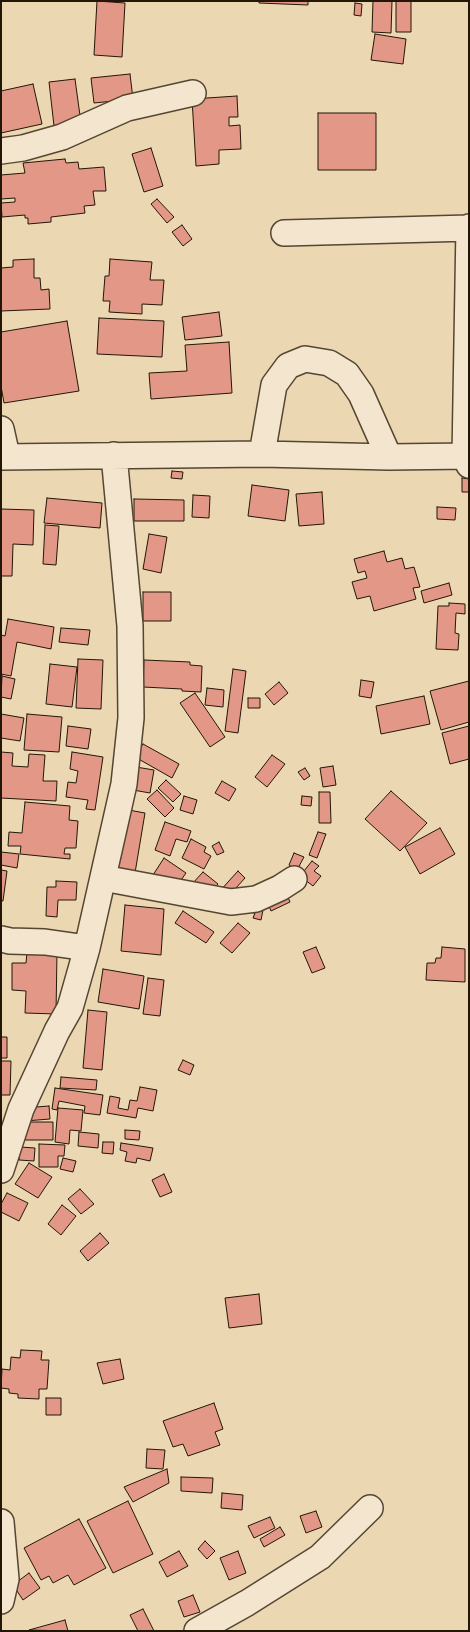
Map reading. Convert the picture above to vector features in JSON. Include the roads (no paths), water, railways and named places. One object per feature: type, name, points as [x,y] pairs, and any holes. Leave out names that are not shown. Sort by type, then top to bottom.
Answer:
[{"type":"street","points":[[1,151],[23,148],[62,138],[127,108],[193,93]]},
{"type":"street","points":[[1,429],[4,456],[262,454],[468,459],[469,227],[284,233]]},
{"type":"street","points":[[262,454],[274,385],[288,366],[305,359],[330,363],[347,374],[362,394],[389,457]]},
{"type":"street","points":[[1,1170],[21,1109],[57,1031],[70,1008],[88,948],[124,784],[131,718],[130,626],[114,455]]},
{"type":"street","points":[[103,878],[231,902],[256,898],[280,888],[294,879]]},
{"type":"street","points":[[1,939],[46,942],[88,948]]},
{"type":"street","points":[[197,1631],[247,1604],[320,1557],[370,1508]]},
{"type":"street","points":[[1,1601],[6,1579],[2,1537]]}]
